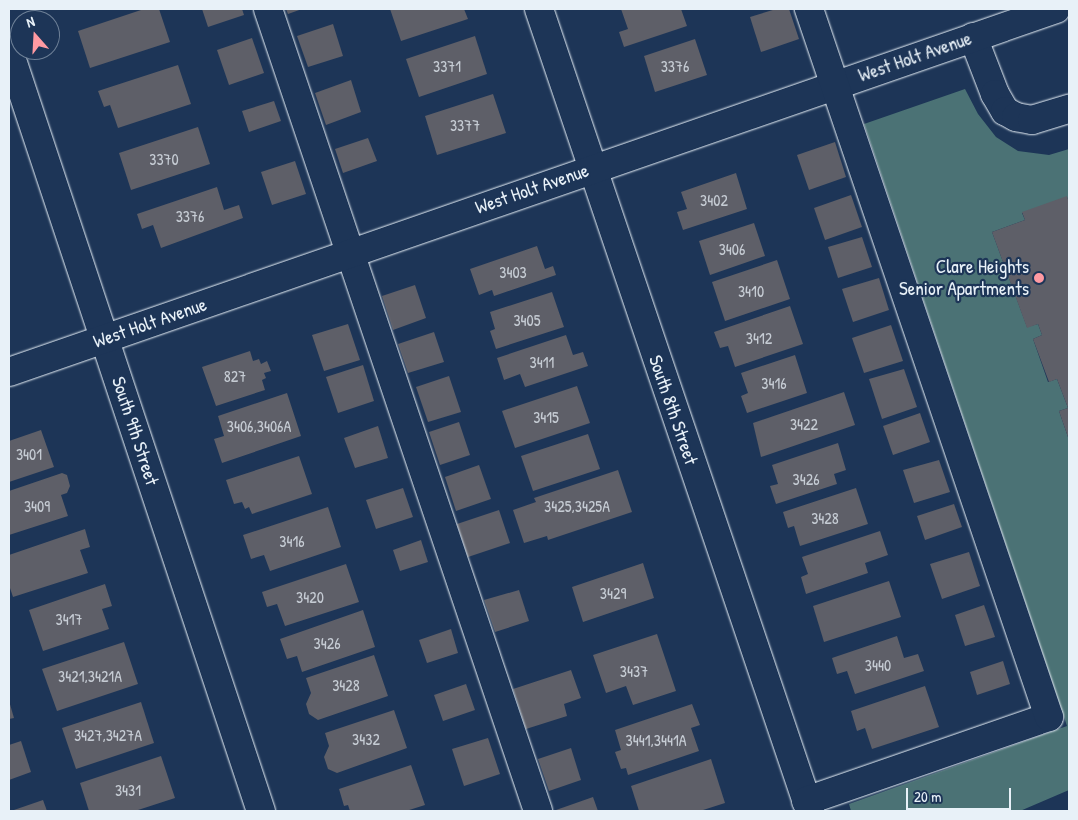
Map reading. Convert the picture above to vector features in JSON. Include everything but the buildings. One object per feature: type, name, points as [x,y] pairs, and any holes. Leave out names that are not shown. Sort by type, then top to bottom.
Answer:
[{"type":"street","points":[[268,9],[538,811]]},
{"type":"street","name":"South 8th Street","points":[[539,9],[591,169],[808,806]]},
{"type":"street","points":[[808,806],[1049,717],[809,9]]},
{"type":"street","name":"West Holt Avenue","points":[[9,372],[349,252],[1056,9]]},
{"type":"street","points":[[973,38],[989,80],[1005,111],[1016,118],[1032,120],[1069,109]]},
{"type":"street","name":"South 9th Street","points":[[9,51],[261,811]]},
{"type":"green space","points":[[965,89],[978,114],[996,137],[1018,151],[1049,155],[1069,149],[1069,203],[1067,197],[1022,213],[1025,220],[992,232],[1027,327],[1038,324],[1042,335],[1033,339],[1048,382],[1057,379],[1068,408],[1059,411],[1069,440],[1069,790],[1020,811],[851,811],[849,804],[1067,726],[864,124]]},
{"type":"place","name":"Clare Heights Senior Apartments","points":[[1039,278]]}]
